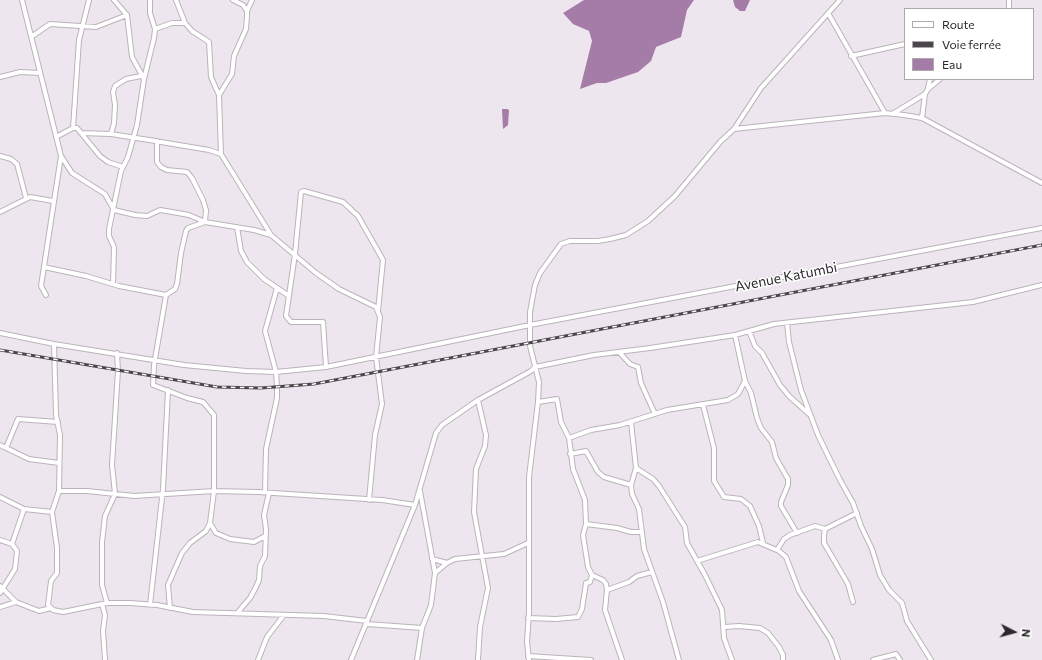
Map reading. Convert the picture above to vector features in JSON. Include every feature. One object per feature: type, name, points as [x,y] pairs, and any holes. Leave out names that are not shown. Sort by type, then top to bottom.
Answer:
[{"type":"street","points":[[22,0],[61,156],[72,173],[105,194],[114,210]]},
{"type":"street","points":[[89,0],[79,40],[73,121],[75,128],[100,156],[108,162],[123,167]]},
{"type":"street","points":[[114,0],[127,15],[132,57],[142,77]]},
{"type":"street","points":[[113,284],[114,247],[109,236],[109,229],[123,167],[128,157],[137,125],[142,77],[155,29],[150,13],[150,0]]},
{"type":"street","points":[[176,0],[185,23],[192,31],[209,42],[211,77],[219,95],[221,154],[271,235],[316,273],[339,289],[376,307],[378,311]]},
{"type":"street","points":[[233,0],[243,5],[247,11]]},
{"type":"street","points":[[219,95],[232,74],[234,56],[246,29],[247,11],[252,0]]},
{"type":"street","points":[[591,660],[528,658],[530,463],[538,402],[539,382],[530,346],[530,312],[535,284],[540,273],[561,244],[570,241],[598,241],[626,235],[648,221],[676,196],[720,142],[734,129],[761,88],[840,0]]},
{"type":"street","points":[[828,13],[851,56],[885,113]]},
{"type":"street","points":[[31,36],[50,24],[96,27],[127,15]]},
{"type":"street","points":[[155,29],[172,23],[185,23]]},
{"type":"street","points":[[851,56],[904,44]]},
{"type":"street","points":[[0,77],[20,72],[40,73]]},
{"type":"street","points":[[111,134],[114,123],[115,105],[113,92],[115,86],[126,80],[142,77]]},
{"type":"street","points":[[928,89],[930,80]]},
{"type":"street","points":[[922,118],[925,94],[928,89],[939,80]]},
{"type":"street","points":[[894,113],[925,94]]},
{"type":"street","points":[[734,129],[894,113],[922,118],[1042,183]]},
{"type":"street","points":[[56,137],[75,128]]},
{"type":"street","points":[[81,133],[111,134],[205,149],[221,154]]},
{"type":"street","points":[[157,141],[158,162],[161,167],[167,170],[187,172],[192,178],[206,205],[205,222]]},
{"type":"street","points":[[0,156],[11,159],[17,164],[26,198]]},
{"type":"street","points":[[46,295],[41,286],[53,200],[61,156]]},
{"type":"street","points":[[326,368],[323,322],[291,322],[286,312],[295,254],[301,192],[304,191],[343,202],[358,216],[383,260],[378,311],[376,357],[382,404],[375,434],[369,500]]},
{"type":"street","points":[[0,212],[26,198],[53,200]]},
{"type":"street","points":[[114,210],[147,216],[160,210],[189,215],[205,222],[254,230],[271,235]]},
{"type":"street","points":[[44,267],[166,295],[175,289],[177,284],[180,253],[186,231],[188,228],[205,222]]},
{"type":"street","points":[[237,227],[242,251],[247,262],[257,273],[289,296]]},
{"type":"street","name":"Avenue Katumbi","points":[[0,333],[54,344],[156,360],[228,369],[276,372],[326,368],[530,325],[1042,228]]},
{"type":"street","points":[[351,660],[415,505],[436,433],[442,425],[478,400],[532,371],[535,367],[594,354],[619,352],[735,335],[787,323],[973,302],[1042,284]]},
{"type":"street","points":[[238,612],[250,598],[259,580],[260,566],[265,556],[264,515],[267,493],[266,450],[277,398],[276,372],[264,331],[277,288]]},
{"type":"street","points":[[166,295],[153,385],[187,398],[203,402],[214,415],[214,491],[210,523],[206,531],[186,548],[178,562],[168,585],[170,608]]},
{"type":"street","points":[[787,323],[789,342],[810,414],[832,466],[857,513],[880,575],[889,590],[902,603],[907,621],[931,660]]},
{"type":"street","points":[[749,331],[757,350],[762,353],[780,385],[789,396],[810,414]]},
{"type":"street","points":[[735,335],[744,381],[751,393],[761,428],[772,442],[776,458],[788,479],[788,485],[781,502],[781,506],[797,533]]},
{"type":"street","points":[[51,608],[48,605],[50,586],[57,572],[52,512],[59,491],[60,435],[54,369],[54,344]]},
{"type":"street","points":[[619,352],[630,364],[638,367],[641,383],[655,414]]},
{"type":"street","points":[[105,660],[103,631],[105,615],[102,585],[102,536],[105,516],[115,494],[113,458],[118,371],[117,353]]},
{"type":"street","points":[[569,438],[607,426],[631,422],[667,410],[704,405],[734,398],[744,381]]},
{"type":"street","points":[[150,605],[163,494],[168,390]]},
{"type":"street","points":[[478,400],[486,435],[485,446],[476,468],[474,512],[488,588],[480,627],[478,660]]},
{"type":"street","points":[[538,402],[557,400],[561,422],[569,438],[573,469],[585,500],[586,524],[583,535],[588,567],[592,575],[603,580],[608,590],[605,610],[622,660]]},
{"type":"street","points":[[704,405],[714,448],[714,481],[724,497],[741,499],[750,506],[759,526],[763,543]]},
{"type":"street","points":[[6,448],[18,419],[58,422]]},
{"type":"street","points":[[631,422],[636,468],[631,485],[632,494],[639,509],[646,556],[663,602],[679,660]]},
{"type":"street","points":[[0,445],[29,459],[59,463]]},
{"type":"street","points":[[570,454],[586,451],[598,472],[604,477],[631,485]]},
{"type":"street","points":[[636,468],[653,479],[674,508],[685,527],[687,543],[698,561],[722,610],[724,638],[732,660]]},
{"type":"street","points":[[417,660],[422,628],[430,605],[435,573],[420,489]]},
{"type":"street","points":[[59,491],[86,491],[134,496],[214,491],[267,493],[369,500],[415,505]]},
{"type":"street","points":[[0,497],[24,509],[52,512]]},
{"type":"street","points":[[12,544],[24,509]]},
{"type":"street","points":[[777,550],[784,539],[815,526],[825,529],[857,513]]},
{"type":"street","points":[[210,523],[216,533],[230,539],[254,542],[265,536]]},
{"type":"street","points":[[586,524],[617,528],[631,532],[642,532]]},
{"type":"street","points":[[825,529],[824,543],[843,574],[852,602]]},
{"type":"street","points":[[0,540],[12,544],[18,551],[13,574],[2,587],[0,593]]},
{"type":"street","points":[[435,573],[447,563],[455,559],[504,554],[528,543]]},
{"type":"street","points":[[698,561],[751,544],[763,543],[777,550],[786,557],[799,591],[831,640],[838,660]]},
{"type":"street","points":[[432,559],[447,563]]},
{"type":"street","points":[[608,590],[629,582],[637,576],[652,572]]},
{"type":"street","points":[[528,618],[556,619],[578,617],[582,609],[586,583],[590,582],[592,575]]},
{"type":"street","points":[[2,587],[16,602],[39,611],[51,608],[63,612],[79,607],[104,603],[150,605],[203,613],[238,612],[336,617],[422,628]]},
{"type":"street","points":[[0,607],[16,602]]},
{"type":"street","points":[[258,660],[267,637],[284,615]]},
{"type":"street","points":[[724,627],[739,626],[760,628],[768,633],[779,647],[783,655],[783,660]]},
{"type":"street","points":[[873,660],[896,654],[900,660]]},
{"type":"water","points":[[584,0],[694,0],[687,10],[681,37],[656,47],[651,61],[638,72],[606,83],[597,83],[580,89],[592,41],[589,31],[573,24],[563,13]]},
{"type":"water","points":[[733,0],[750,0],[745,11],[740,11],[735,7]]},
{"type":"water","points":[[502,109],[509,110],[508,125],[503,129]]},
{"type":"railway","points":[[0,350],[217,387],[261,388],[314,384],[1042,245]]}]
